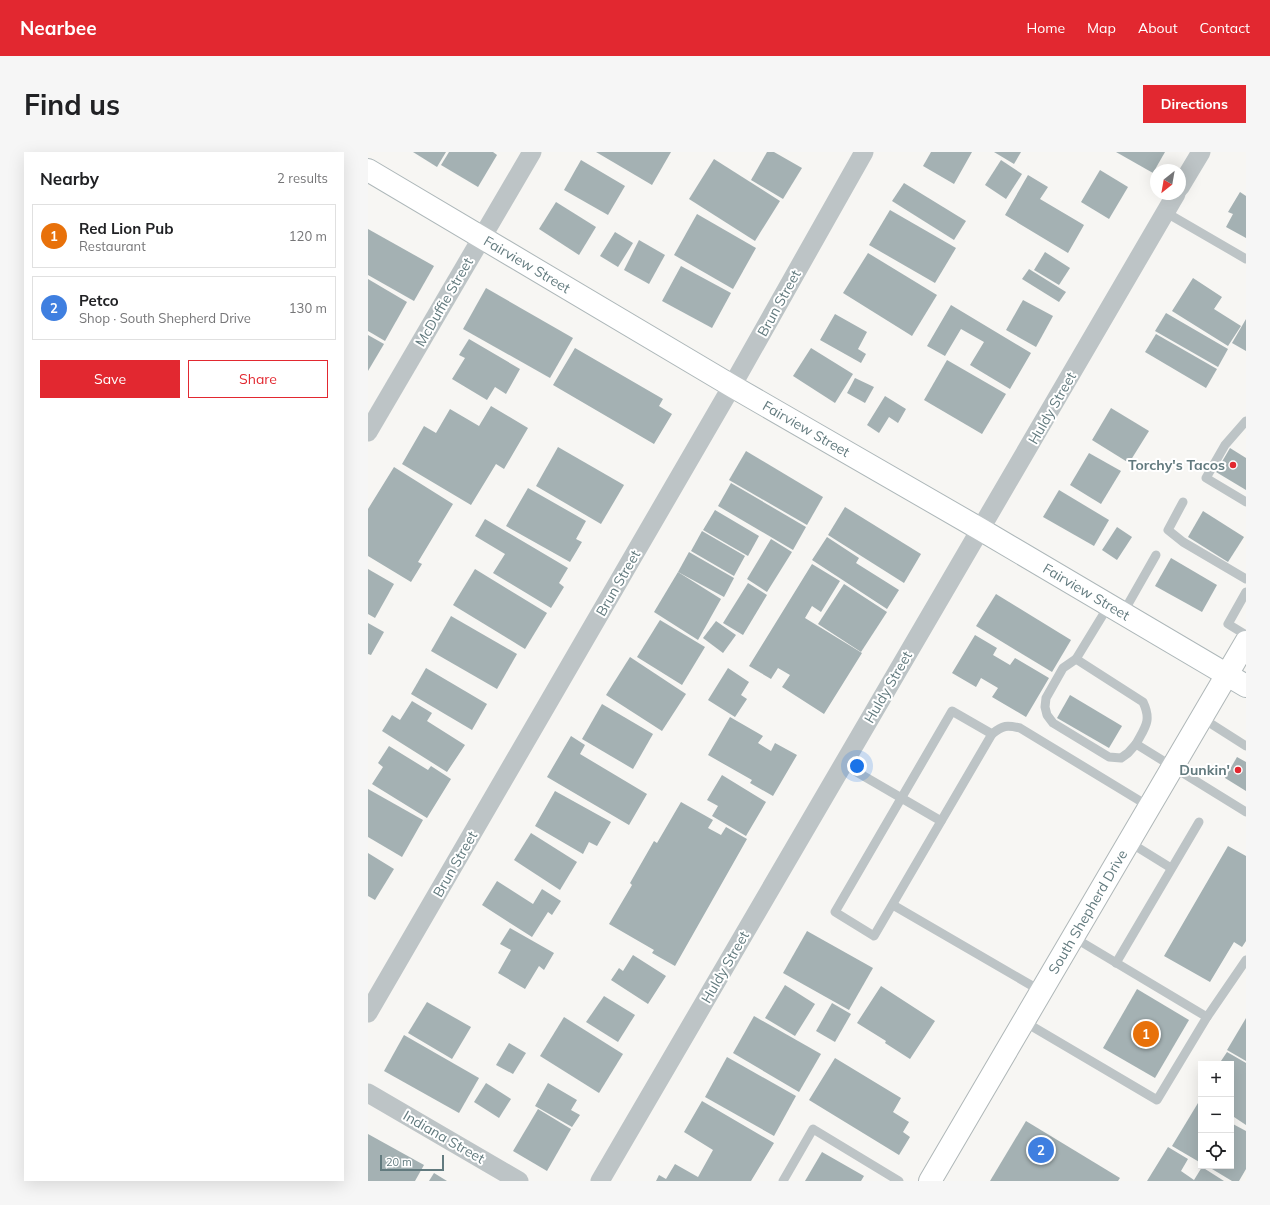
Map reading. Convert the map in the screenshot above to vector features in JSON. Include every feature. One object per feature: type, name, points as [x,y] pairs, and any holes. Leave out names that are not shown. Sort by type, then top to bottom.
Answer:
[{"type":"street","name":"McDuffie Street","points":[[368,432],[532,152]]},
{"type":"street","name":"Brun Street","points":[[368,1013],[732,386],[864,152]]},
{"type":"street","points":[[1186,177],[1201,152]]},
{"type":"street","name":"Fairview Street","points":[[368,170],[732,386],[980,529],[1246,686]]},
{"type":"street","name":"Huldy Street","points":[[600,1181],[1172,200]]},
{"type":"street","name":"South Shepherd Drive","points":[[930,1181],[1246,642]]},
{"type":"street","name":"Indiana Street","points":[[368,1093],[519,1181]]},
{"type":"lane","points":[[1165,212],[1246,259]]},
{"type":"lane","points":[[1246,421],[1225,445],[1206,478],[1246,502]]},
{"type":"lane","points":[[1183,502],[1168,530],[1183,542],[1246,579]]},
{"type":"lane","points":[[1076,660],[1143,702],[1148,712],[1147,723],[1136,744],[1121,758],[1109,757],[1053,723],[1047,715],[1045,707],[1046,698],[1062,668],[1076,660],[1156,555]]},
{"type":"lane","points":[[1246,592],[1228,624],[1246,635]]},
{"type":"lane","points":[[992,734],[952,711],[835,912],[874,936],[992,734],[1001,727],[1009,726],[1020,728],[1150,807]]},
{"type":"lane","points":[[1201,718],[1246,746]]},
{"type":"lane","points":[[1136,744],[1246,812]]},
{"type":"lane","points":[[843,764],[941,822]]},
{"type":"lane","points":[[1116,963],[1199,822]]},
{"type":"lane","points":[[1129,842],[1172,868]]},
{"type":"lane","points":[[893,905],[1041,991]]},
{"type":"lane","points":[[1073,937],[1206,1017]]},
{"type":"lane","points":[[1023,1021],[1157,1100],[1206,1017],[1246,960]]},
{"type":"lane","points":[[783,1181],[813,1129],[899,1181]]},
{"type":"building","points":[[413,152],[446,152],[437,167]]},
{"type":"building","points":[[449,152],[493,152],[497,155],[478,187],[441,165]]},
{"type":"building","points":[[596,152],[671,152],[652,185]]},
{"type":"building","points":[[767,152],[774,152],[802,168],[783,199],[751,180]]},
{"type":"building","points":[[931,152],[972,152],[954,184],[923,166]]},
{"type":"building","points":[[994,152],[1021,152],[1014,164]]},
{"type":"building","points":[[1116,152],[1165,152],[1158,164],[1150,164],[1150,171]]},
{"type":"building","points":[[714,159],[780,201],[755,241],[689,199]]},
{"type":"building","points":[[581,160],[625,186],[608,215],[564,190]]},
{"type":"building","points":[[1001,160],[1022,174],[1006,199],[985,185]]},
{"type":"building","points":[[1100,170],[1128,187],[1109,219],[1081,202]]},
{"type":"building","points":[[1028,175],[1048,187],[1040,199],[1084,225],[1068,253],[1005,215]]},
{"type":"building","points":[[904,183],[966,221],[954,240],[892,201]]},
{"type":"building","points":[[1240,192],[1246,196],[1246,238],[1226,227],[1233,214],[1228,212]]},
{"type":"building","points":[[556,202],[596,227],[579,255],[539,229]]},
{"type":"building","points":[[890,210],[956,248],[935,283],[869,245]]},
{"type":"building","points":[[697,214],[756,248],[733,289],[674,255]]},
{"type":"building","points":[[368,229],[434,266],[414,301],[368,275]]},
{"type":"building","points":[[615,232],[633,243],[618,267],[600,256]]},
{"type":"building","points":[[639,240],[665,255],[649,284],[624,270]]},
{"type":"building","points":[[1045,252],[1070,268],[1059,285],[1034,270]]},
{"type":"building","points":[[868,253],[937,295],[912,336],[843,293]]},
{"type":"building","points":[[681,266],[731,293],[712,328],[662,301]]},
{"type":"building","points":[[1029,269],[1066,292],[1059,302],[1022,279]]},
{"type":"building","points":[[1193,278],[1222,297],[1214,309],[1241,326],[1228,346],[1172,311]]},
{"type":"building","points":[[368,279],[407,302],[385,341],[368,331]]},
{"type":"building","points":[[486,288],[573,338],[550,378],[463,329]]},
{"type":"building","points":[[1023,300],[1053,316],[1036,347],[1006,330]]},
{"type":"building","points":[[951,305],[1031,353],[1010,389],[970,365],[984,342],[961,329],[945,356],[927,346]]},
{"type":"building","points":[[1166,313],[1228,349],[1218,367],[1155,331]]},
{"type":"building","points":[[835,314],[867,332],[858,349],[866,354],[861,363],[820,340]]},
{"type":"building","points":[[1246,319],[1246,351],[1232,343]]},
{"type":"building","points":[[1156,334],[1217,369],[1206,388],[1145,352]]},
{"type":"building","points":[[368,335],[384,344],[368,371]]},
{"type":"building","points":[[469,339],[520,369],[506,394],[495,387],[487,400],[452,379],[465,358],[459,355]]},
{"type":"building","points":[[575,348],[663,399],[659,406],[672,414],[654,444],[553,385]]},
{"type":"building","points":[[811,348],[853,374],[835,403],[793,376]]},
{"type":"building","points":[[947,360],[1006,394],[982,434],[924,400]]},
{"type":"building","points":[[855,378],[874,387],[865,403],[847,393]]},
{"type":"building","points":[[885,396],[906,409],[898,423],[889,417],[879,433],[867,425]]},
{"type":"building","points":[[491,406],[528,428],[504,469],[496,464],[471,505],[402,464],[424,426],[436,433],[450,409],[479,426]]},
{"type":"building","points":[[1111,408],[1149,431],[1129,463],[1092,440]]},
{"type":"building","points":[[558,447],[624,485],[601,524],[536,486]]},
{"type":"building","name":"Torchy's Tacos","points":[[1230,448],[1246,458],[1246,490],[1216,472]]},
{"type":"building","points":[[746,451],[823,497],[807,525],[729,480]]},
{"type":"building","points":[[1089,453],[1121,471],[1101,504],[1070,485]]},
{"type":"building","points":[[394,467],[453,504],[418,562],[422,564],[411,582],[368,556],[368,509]]},
{"type":"building","points":[[731,483],[806,527],[793,550],[718,506]]},
{"type":"building","points":[[528,488],[586,521],[576,539],[582,542],[570,562],[506,526]]},
{"type":"building","points":[[1059,490],[1109,520],[1094,546],[1043,517]]},
{"type":"building","points":[[845,507],[921,554],[904,583],[828,535]]},
{"type":"building","points":[[715,510],[759,536],[748,556],[703,530]]},
{"type":"building","points":[[1203,511],[1244,537],[1228,562],[1188,537]]},
{"type":"building","points":[[485,519],[568,568],[559,583],[564,587],[551,608],[493,573],[505,554],[475,536]]},
{"type":"building","points":[[1117,527],[1132,537],[1117,560],[1102,550]]},
{"type":"building","points":[[702,531],[745,556],[734,576],[691,551]]},
{"type":"building","points":[[827,537],[859,558],[856,563],[899,590],[887,609],[812,560]]},
{"type":"building","points":[[771,539],[792,552],[767,592],[747,579]]},
{"type":"building","points":[[689,552],[734,578],[724,597],[678,572]]},
{"type":"building","points":[[1171,558],[1217,585],[1202,612],[1155,586]]},
{"type":"building","points":[[812,564],[840,581],[821,612],[812,606],[805,618],[862,653],[824,714],[782,687],[790,675],[778,668],[771,679],[749,666]]},
{"type":"building","points":[[368,569],[394,584],[375,618],[368,614]]},
{"type":"building","points":[[475,569],[547,613],[525,649],[453,605]]},
{"type":"building","points":[[678,572],[721,599],[698,640],[654,612]]},
{"type":"building","points":[[748,583],[767,595],[743,635],[723,623]]},
{"type":"building","points":[[844,584],[887,612],[861,652],[818,624]]},
{"type":"building","points":[[996,594],[1071,640],[1052,672],[976,626]]},
{"type":"building","points":[[451,616],[517,654],[497,689],[431,651]]},
{"type":"building","points":[[660,620],[705,647],[682,685],[637,657]]},
{"type":"building","points":[[716,621],[736,635],[723,653],[703,638]]},
{"type":"building","points":[[368,623],[384,632],[371,655],[368,654]]},
{"type":"building","points":[[975,635],[997,648],[993,655],[1010,665],[1015,658],[1049,678],[1026,717],[992,697],[998,688],[981,678],[976,687],[952,673]]},
{"type":"building","points":[[630,657],[686,694],[662,731],[606,695]]},
{"type":"building","points":[[426,668],[487,704],[472,730],[411,694]]},
{"type":"building","points":[[728,668],[749,682],[741,695],[747,699],[735,717],[708,700]]},
{"type":"building","points":[[1070,695],[1122,726],[1109,748],[1057,718]]},
{"type":"building","points":[[412,701],[432,713],[427,721],[465,745],[447,772],[382,731],[392,715],[400,720]]},
{"type":"building","points":[[602,704],[653,734],[633,769],[582,739]]},
{"type":"building","points":[[730,717],[763,736],[758,743],[771,751],[775,743],[797,755],[773,796],[750,783],[752,780],[708,755]]},
{"type":"building","points":[[571,736],[585,745],[580,754],[647,794],[629,825],[547,777]]},
{"type":"building","points":[[389,746],[428,770],[431,766],[451,779],[427,818],[372,784],[383,767],[378,763]]},
{"type":"building","name":"Dunkin'","points":[[1237,757],[1246,762],[1246,791],[1225,778]]},
{"type":"building","points":[[722,775],[766,802],[746,836],[712,816],[718,806],[707,800]]},
{"type":"building","points":[[368,789],[423,820],[402,857],[368,837]]},
{"type":"building","points":[[555,791],[611,822],[597,846],[589,842],[583,854],[535,826]]},
{"type":"building","points":[[681,802],[713,820],[708,828],[721,835],[726,827],[747,839],[675,966],[652,953],[654,950],[609,924],[632,885],[630,883],[654,841],[657,843]]},
{"type":"building","points":[[531,833],[577,862],[560,890],[514,860]]},
{"type":"building","points":[[1228,846],[1246,856],[1246,941],[1242,947],[1234,942],[1210,982],[1164,956]]},
{"type":"building","points":[[368,853],[394,869],[375,900],[368,896]]},
{"type":"building","points":[[497,881],[533,904],[542,889],[561,901],[552,915],[548,912],[532,937],[482,905]]},
{"type":"building","points":[[510,928],[554,953],[544,970],[539,966],[525,989],[498,973],[511,950],[500,944]]},
{"type":"building","points":[[807,931],[873,968],[849,1010],[783,973]]},
{"type":"building","points":[[633,955],[666,976],[648,1004],[611,980],[619,968],[623,971]]},
{"type":"building","points":[[785,985],[815,1004],[795,1036],[765,1018]]},
{"type":"building","points":[[881,986],[935,1021],[910,1059],[885,1043],[886,1041],[857,1023]]},
{"type":"building","points":[[1137,989],[1189,1020],[1155,1078],[1103,1048]]},
{"type":"building","points":[[604,996],[635,1015],[618,1042],[586,1022]]},
{"type":"building","points":[[427,1002],[471,1027],[452,1059],[408,1033]]},
{"type":"building","points":[[832,1003],[851,1014],[835,1042],[816,1031]]},
{"type":"building","points":[[754,1016],[821,1054],[799,1092],[733,1053]]},
{"type":"building","points":[[564,1017],[623,1054],[599,1093],[540,1056]]},
{"type":"building","points":[[1246,1018],[1246,1061],[1227,1050]]},
{"type":"building","points":[[404,1035],[479,1078],[459,1113],[384,1071]]},
{"type":"building","points":[[509,1043],[526,1053],[513,1074],[496,1065]]},
{"type":"building","points":[[1227,1052],[1246,1063],[1246,1125],[1234,1117],[1234,1061],[1221,1061]]},
{"type":"building","points":[[727,1057],[796,1096],[774,1136],[705,1097]]},
{"type":"building","points":[[835,1058],[901,1098],[893,1112],[909,1122],[903,1132],[910,1137],[899,1155],[809,1100]]},
{"type":"building","points":[[486,1083],[511,1099],[499,1118],[474,1102]]},
{"type":"building","points":[[548,1083],[577,1100],[571,1110],[580,1115],[572,1127],[535,1106]]},
{"type":"building","points":[[702,1101],[774,1143],[751,1181],[656,1181],[659,1175],[666,1179],[675,1164],[698,1177],[713,1150],[684,1132]]},
{"type":"building","points":[[1198,1103],[1198,1161],[1172,1146]]},
{"type":"building","points":[[538,1109],[571,1129],[547,1171],[513,1151]]},
{"type":"building","points":[[1026,1121],[1120,1178],[1118,1181],[990,1181]]},
{"type":"building","points":[[1234,1125],[1246,1131],[1246,1169],[1239,1181],[1232,1181],[1212,1169],[1234,1169]]},
{"type":"building","points":[[368,1134],[424,1165],[415,1181],[368,1181]]},
{"type":"building","points":[[1168,1147],[1188,1159],[1181,1171],[1194,1180],[1201,1169],[1205,1169],[1224,1181],[1147,1181]]},
{"type":"building","points":[[822,1152],[864,1176],[861,1181],[805,1181]]},
{"type":"building","points":[[434,1173],[447,1181],[429,1181]]},
{"type":"place","name":"Torchy's Tacos","points":[[1233,465]]},
{"type":"place","name":"Dunkin'","points":[[1238,770]]},
{"type":"place","name":"Red Lion Pub","points":[[1146,1034]]},
{"type":"place","name":"Petco","points":[[1041,1150]]}]
